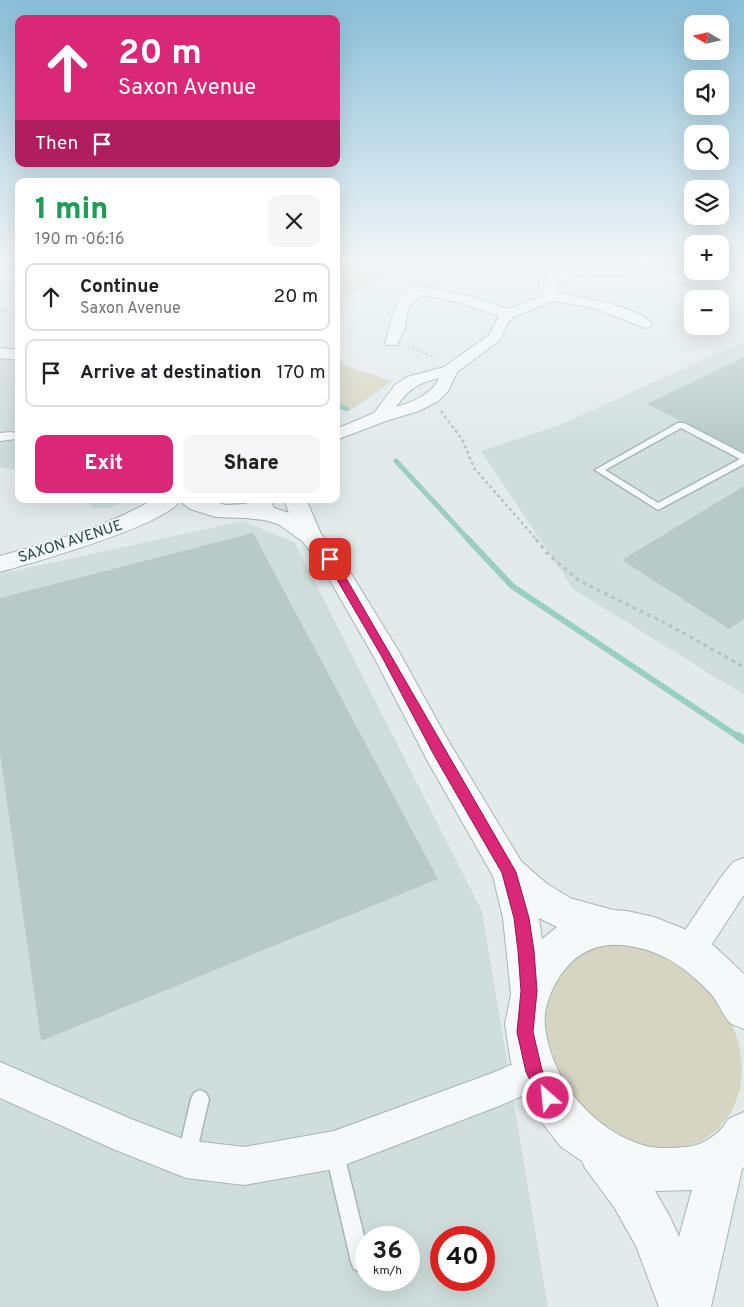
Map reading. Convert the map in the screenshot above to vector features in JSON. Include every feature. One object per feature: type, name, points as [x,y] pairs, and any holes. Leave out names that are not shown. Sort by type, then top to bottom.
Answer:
[{"type":"street","points":[[392,342],[399,322]]},
{"type":"street","points":[[380,417],[401,388],[413,380],[450,370],[494,337],[501,322]]},
{"type":"street","points":[[642,322],[645,324]]},
{"type":"street","points":[[0,353],[15,355]]},
{"type":"street","points":[[340,433],[380,417],[429,401],[443,388],[450,370]]},
{"type":"street","name":"SAXON AVENUE","points":[[0,564],[78,541],[140,518],[164,503]]},
{"type":"street","points":[[196,503],[214,510]]},
{"type":"street","points":[[246,511],[262,508],[272,503]]},
{"type":"street","points":[[297,503],[310,536]]},
{"type":"street","name":"SAXON AVENUE","points":[[140,518],[190,511],[246,511]]},
{"type":"street","points":[[246,511],[266,513],[286,519],[310,536],[330,559],[388,657],[438,751],[509,872],[521,918],[529,991],[525,1032],[534,1072],[548,1098],[566,1122],[598,1149],[616,1159],[644,1169],[672,1172],[708,1165],[733,1145]]},
{"type":"street","points":[[509,872],[533,895],[561,912],[611,928]]},
{"type":"street","points":[[690,950],[744,872]]},
{"type":"street","points":[[529,991],[542,965],[564,943],[586,932],[611,928],[637,929],[655,934],[690,950],[719,975],[744,1009]]},
{"type":"street","points":[[0,1080],[126,1136],[186,1159],[244,1166],[334,1150],[499,1088],[534,1072]]},
{"type":"street","points":[[687,1307],[703,1233],[733,1145]]},
{"type":"street","points":[[598,1149],[630,1191],[654,1233],[682,1307]]},
{"type":"lane","points":[[681,425],[744,459],[658,507],[599,470],[681,425]]},
{"type":"lane","points":[[186,1159],[200,1099]]},
{"type":"lane","points":[[334,1150],[355,1237]]},
{"type":"path","points":[[392,342],[427,354],[450,370]]},
{"type":"path","points":[[429,401],[444,414],[463,441],[474,468],[527,526],[547,553],[578,580],[669,625],[744,667]]},
{"type":"shaded area","points":[[744,341],[744,695],[573,589],[481,451],[560,425]]},
{"type":"shaded area","points":[[0,359],[15,361],[15,470],[0,468]]},
{"type":"shaded area","points":[[86,503],[122,503],[108,508],[93,508]]},
{"type":"shaded area","points":[[243,521],[295,543],[482,911],[548,1307],[0,1307],[0,574]]},
{"type":"green space","points":[[340,358],[343,365],[392,381],[351,410],[340,409]]},
{"type":"green space","points":[[624,944],[665,954],[703,981],[731,1021],[739,1044],[742,1067],[740,1090],[732,1111],[719,1128],[702,1141],[681,1148],[658,1149],[633,1144],[610,1134],[570,1099],[547,1054],[543,1010],[549,990],[571,960],[587,950],[605,945]]},
{"type":"building","points":[[744,357],[744,452],[647,404]]},
{"type":"building","points":[[744,486],[744,619],[729,629],[622,560]]},
{"type":"building","points":[[253,533],[438,879],[41,1041],[0,753],[0,598]]},
{"type":"waterway","points":[[340,406],[347,409]]},
{"type":"waterway","points":[[396,461],[469,540]]},
{"type":"waterway","points":[[468,539],[512,586],[740,738]]},
{"type":"waterway","points":[[738,736],[744,740]]},
{"type":"route","points":[[330,559],[388,657],[438,751],[509,872],[521,918],[526,951],[529,991],[525,1032],[534,1072],[548,1098]]}]
